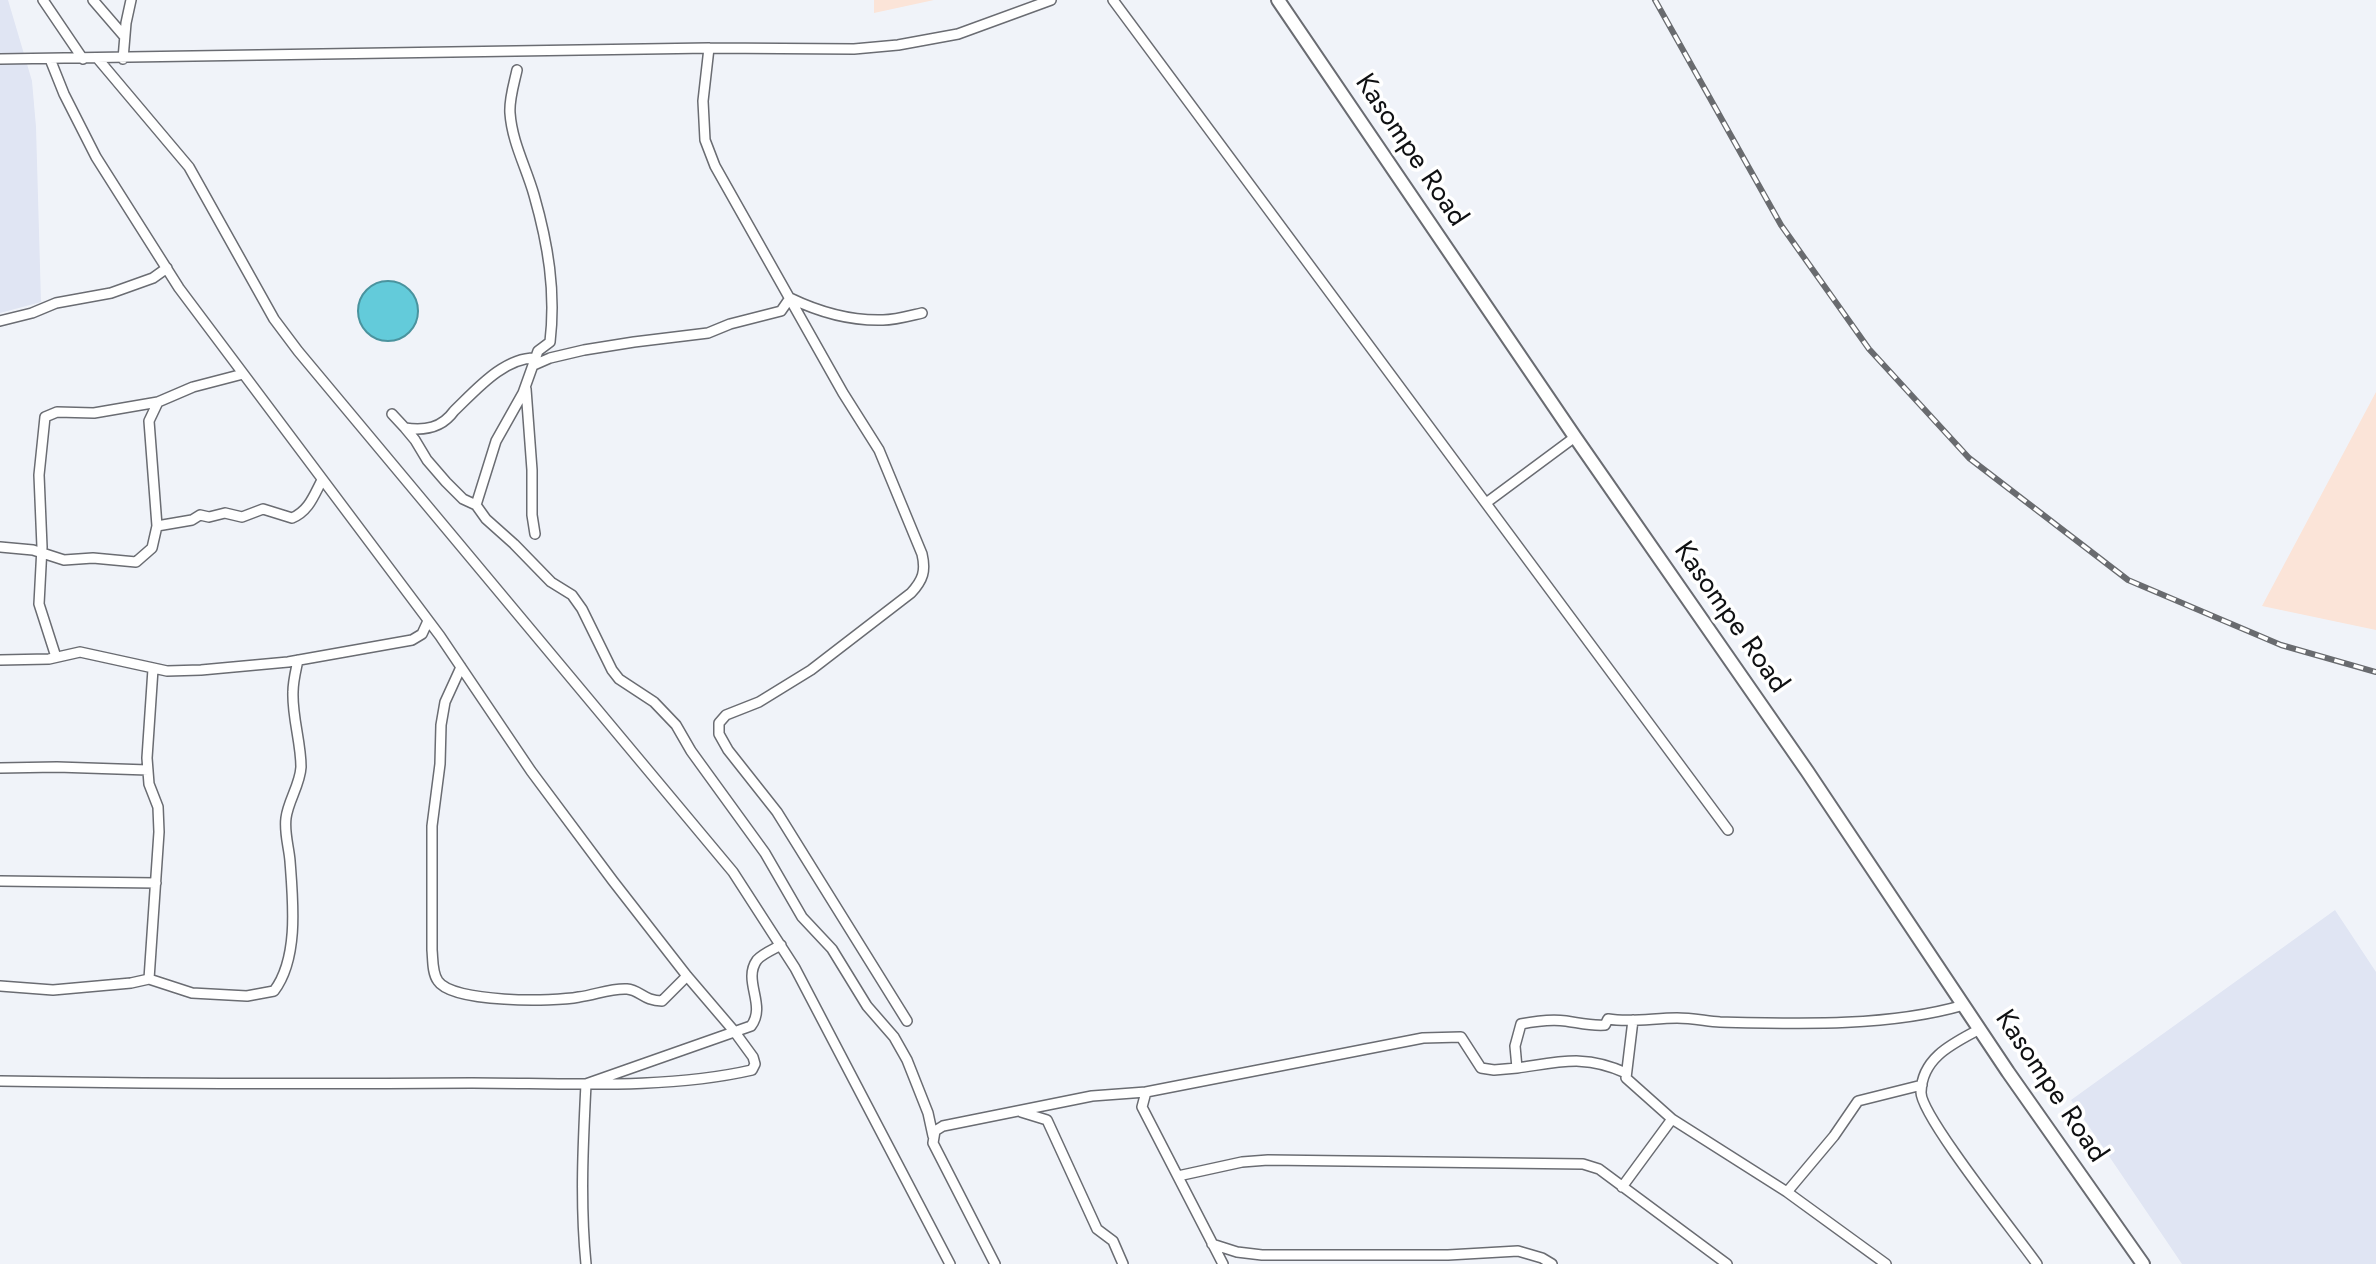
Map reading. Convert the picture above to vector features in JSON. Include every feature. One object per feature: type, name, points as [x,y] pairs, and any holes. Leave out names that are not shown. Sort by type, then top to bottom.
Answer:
[{"type":"street","points":[[43,0],[83,59]]},
{"type":"street","points":[[93,0],[124,36]]},
{"type":"street","points":[[124,58],[124,36],[131,0]]},
{"type":"street","points":[[0,59],[854,48],[898,45],[958,34],[1051,0]]},
{"type":"street","points":[[1113,0],[1728,830]]},
{"type":"street","name":"Kasompe Road","points":[[1278,0],[1575,438],[2143,1264]]},
{"type":"street","points":[[709,48],[703,101],[705,140],[715,166],[843,393],[879,450],[922,554],[924,573],[912,593],[811,670],[759,702],[726,715],[719,723],[719,734],[777,812],[907,1021]]},
{"type":"street","points":[[0,1081],[586,1084],[724,1077],[752,1070],[755,1064],[734,1031],[687,976],[531,771],[428,621],[167,268],[96,157],[64,94],[50,59]]},
{"type":"street","points":[[98,59],[189,167],[274,319],[298,351],[733,873],[781,945],[822,1018],[950,1264]]},
{"type":"street","points":[[476,505],[496,441],[525,387],[537,351],[550,342],[552,286],[546,241],[521,161],[510,111],[517,70]]},
{"type":"street","points":[[0,321],[32,313],[55,303],[111,293],[153,278],[167,268]]},
{"type":"street","points":[[790,298],[813,309],[840,317],[884,321],[922,313]]},
{"type":"street","points":[[405,428],[434,428],[448,419],[503,368],[524,358],[535,361],[634,342],[708,334],[730,324],[781,311],[790,298]]},
{"type":"street","points":[[56,657],[39,604],[39,475],[45,417],[57,412],[94,413],[158,402],[193,387],[243,374]]},
{"type":"street","points":[[525,387],[535,534]]},
{"type":"street","points":[[0,547],[41,553],[64,560],[93,558],[136,562],[152,548],[157,526],[149,421],[158,402]]},
{"type":"street","points":[[392,414],[446,482],[463,499],[476,505],[486,519],[543,575],[572,595],[582,609],[612,670],[620,679],[654,702],[676,725],[691,751],[765,853],[802,917],[832,949],[867,1006],[894,1037],[907,1060],[928,1113],[933,1143],[995,1264]]},
{"type":"street","points":[[1486,503],[1575,438]]},
{"type":"street","points":[[157,526],[192,520],[200,515],[209,517],[225,513],[242,517],[263,509],[292,518],[308,507],[322,480]]},
{"type":"street","points":[[0,660],[56,657],[80,652],[167,671],[201,670],[298,660],[412,640],[422,634],[428,621]]},
{"type":"street","points":[[0,986],[53,990],[149,979],[192,993],[247,996],[274,991],[289,964],[291,945],[290,858],[286,816],[301,768],[293,691],[298,660]]},
{"type":"street","points":[[461,667],[450,687],[443,713],[432,826],[432,950],[433,967],[438,981],[450,991],[497,998],[578,998],[629,989],[650,1001],[662,1000],[687,976]]},
{"type":"street","points":[[149,979],[158,807],[149,784],[146,758],[153,668]]},
{"type":"street","points":[[0,768],[148,770]]},
{"type":"street","points":[[0,881],[156,883]]},
{"type":"street","points":[[586,1084],[751,1026],[756,1019],[757,1001],[752,988],[752,970],[756,962],[781,945]]},
{"type":"street","points":[[1517,1068],[1516,1046],[1521,1024],[1540,1020],[1590,1026],[1605,1025],[1608,1019],[1623,1021],[1677,1018],[1797,1023],[1890,1020],[1931,1014],[1964,1005]]},
{"type":"street","points":[[1633,1020],[1627,1082],[1672,1119],[1787,1192],[1886,1264]]},
{"type":"street","points":[[1980,1029],[1945,1049],[1932,1060],[1920,1093],[1944,1138],[2037,1264]]},
{"type":"street","points":[[933,1136],[935,1131],[943,1126],[1092,1096],[1146,1093],[1423,1038],[1461,1037],[1481,1068],[1494,1070],[1576,1060],[1604,1063],[1626,1073]]},
{"type":"street","points":[[586,1084],[582,1155],[586,1264]]},
{"type":"street","points":[[1787,1192],[1834,1136],[1858,1101],[1922,1085]]},
{"type":"street","points":[[1146,1093],[1142,1107],[1223,1264]]},
{"type":"street","points":[[1019,1111],[1046,1121],[1097,1229],[1113,1241],[1123,1264]]},
{"type":"street","points":[[1622,1187],[1672,1119]]},
{"type":"street","points":[[1178,1176],[1228,1164],[1268,1160],[1583,1164],[1599,1169],[1726,1264]]},
{"type":"street","points":[[1212,1244],[1237,1252],[1262,1255],[1448,1255],[1518,1251],[1552,1264]]},
{"type":"shaded area","points":[[0,0],[8,0],[32,81],[36,127],[41,302],[0,313]]},
{"type":"shaded area","points":[[874,0],[934,0],[874,13]]},
{"type":"shaded area","points":[[2376,392],[2376,630],[2262,606]]},
{"type":"shaded area","points":[[2335,910],[2376,972],[2376,1264],[2182,1264],[2071,1100]]},
{"type":"water","points":[[388,281],[409,290],[418,311],[409,332],[388,341],[367,332],[358,311],[367,290]]},
{"type":"railway","points":[[1655,0],[1781,225],[1869,349],[1969,458],[2128,580],[2281,645],[2376,672]]}]
